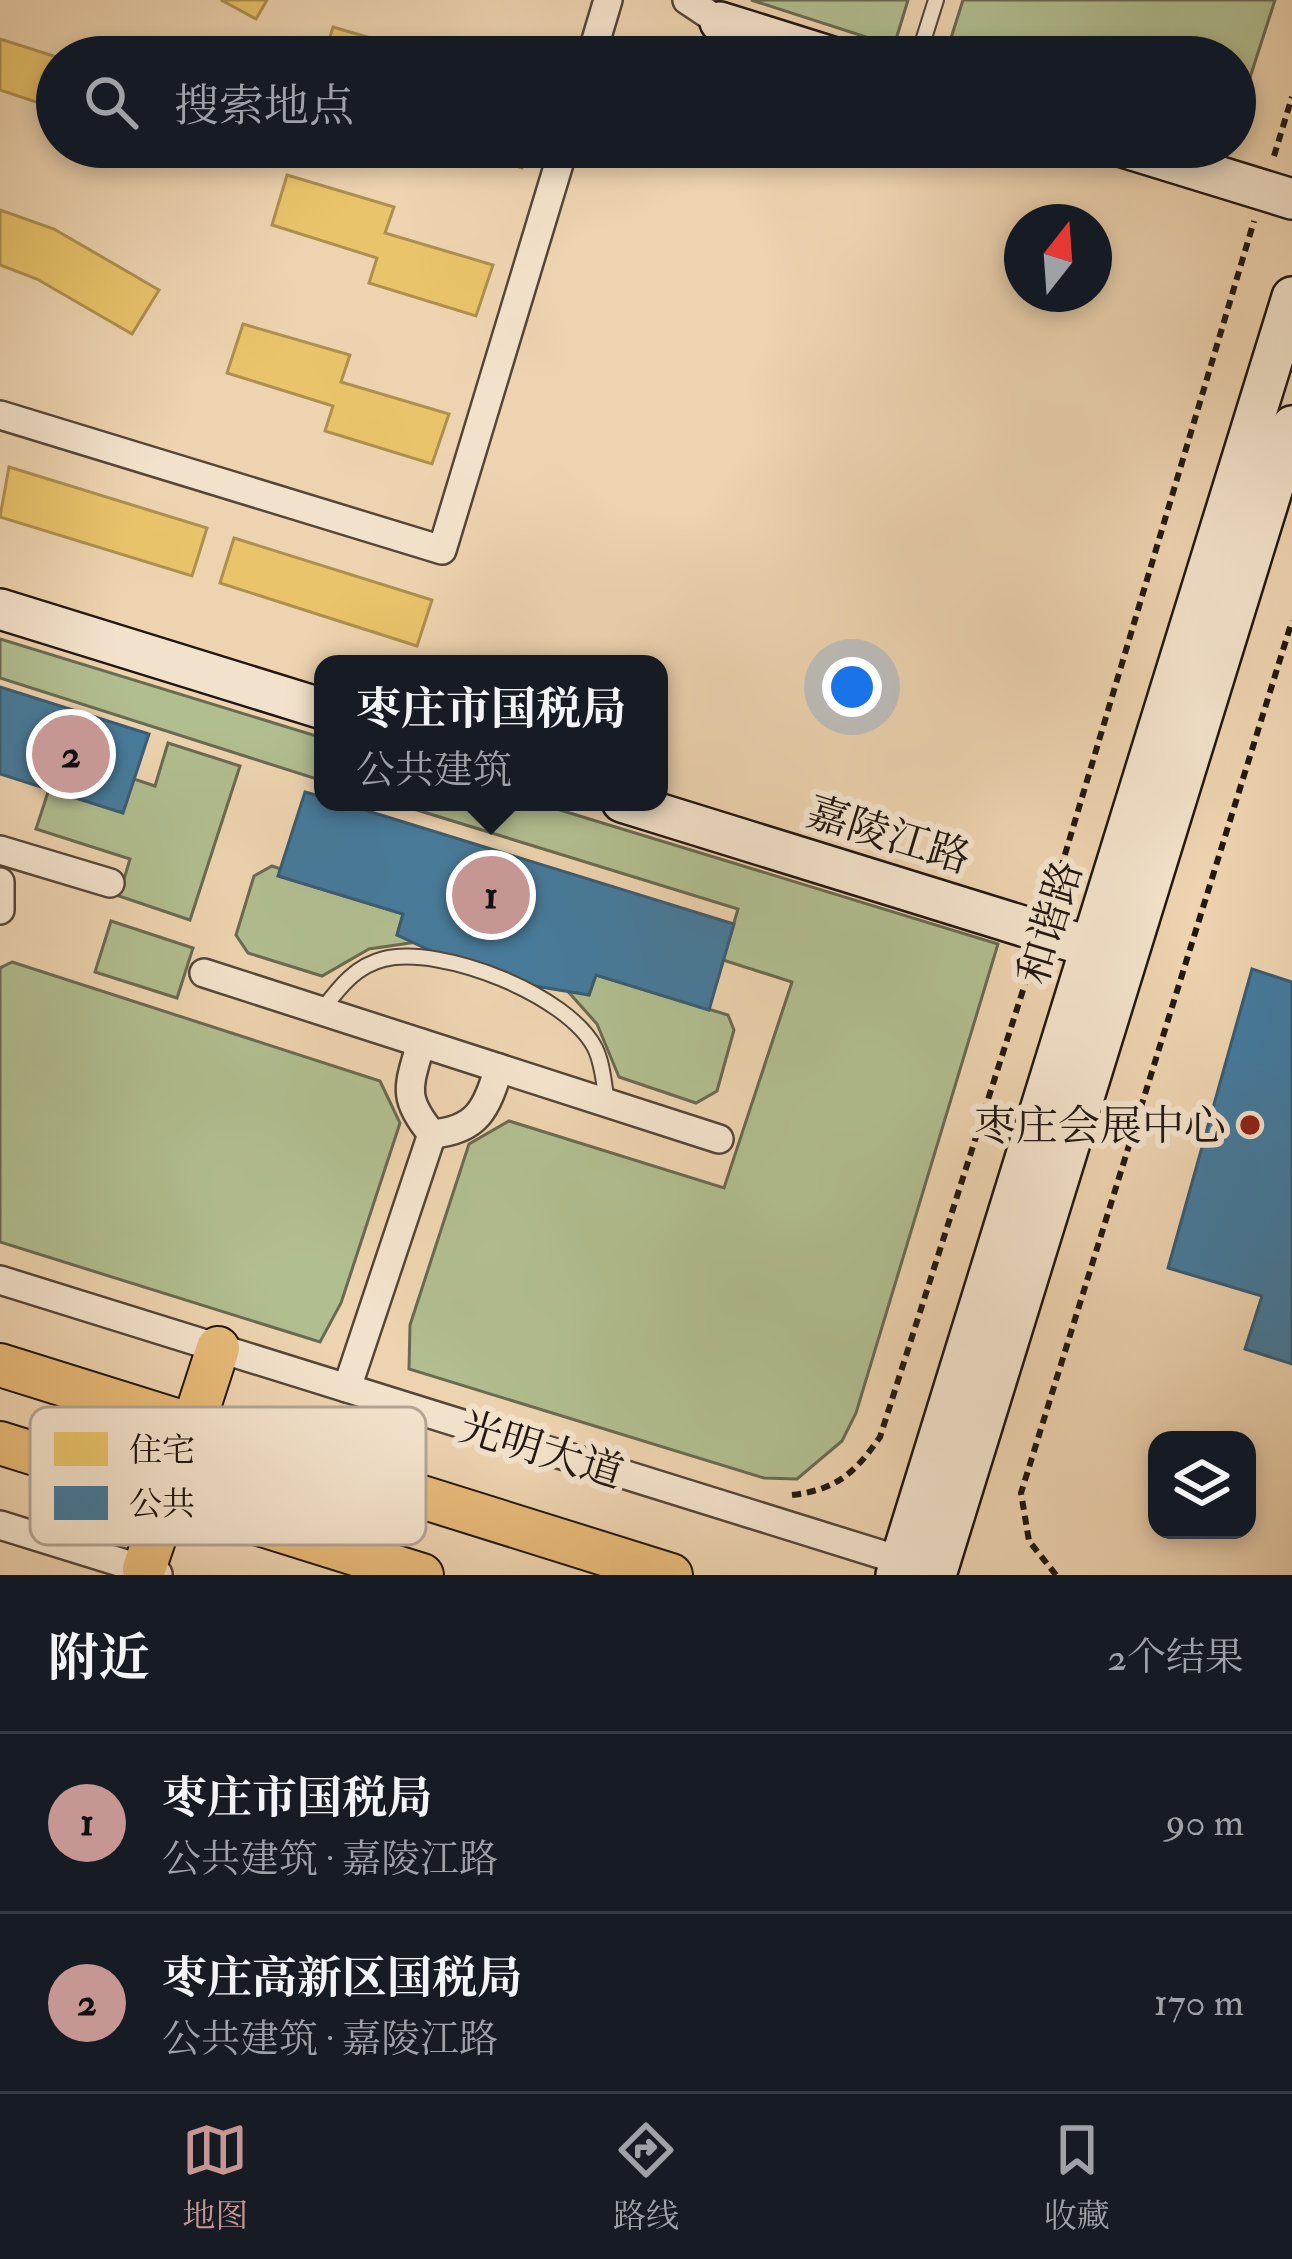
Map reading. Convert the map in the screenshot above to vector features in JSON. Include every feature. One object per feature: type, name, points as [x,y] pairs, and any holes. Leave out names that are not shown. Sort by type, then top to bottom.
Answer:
[{"type":"main road","points":[[703,11],[773,36]]},
{"type":"main road","points":[[1190,168],[1277,195]]},
{"type":"main road","name":"和谐路","points":[[924,1571],[1109,953],[1292,297]]},
{"type":"main road","name":"和谐路","points":[[1109,953],[1292,426]]},
{"type":"main road","points":[[0,609],[314,706]]},
{"type":"main road","name":"嘉陵江路","points":[[651,811],[1109,953]]},
{"type":"main road","points":[[199,1407],[218,1348]]},
{"type":"main road","name":"光明大道","points":[[0,1365],[135,1407]]},
{"type":"main road","points":[[0,1443],[30,1452]]},
{"type":"main road","name":"光明大道","points":[[426,1498],[671,1575]]},
{"type":"main road","points":[[326,1545],[422,1575]]},
{"type":"street","points":[[597,36],[608,0]]},
{"type":"street","points":[[0,415],[442,550],[558,168]]},
{"type":"street","points":[[0,850],[110,883]]},
{"type":"street","points":[[0,882],[0,910]]},
{"type":"street","points":[[204,973],[719,1139]]},
{"type":"street","points":[[422,1042],[408,1089],[413,1111],[433,1134]]},
{"type":"street","points":[[433,1134],[461,1131],[485,1112],[499,1068]]},
{"type":"street","points":[[347,1388],[433,1134]]},
{"type":"street","name":"光明大道","points":[[0,1280],[407,1407]]},
{"type":"street","name":"光明大道","points":[[426,1413],[924,1571]]},
{"type":"street","points":[[0,1525],[30,1534]]},
{"type":"street","points":[[65,1545],[153,1572]]},
{"type":"lane","points":[[925,36],[936,0]]},
{"type":"lane","points":[[322,1010],[348,977],[383,959],[425,957],[454,965],[550,1000],[576,1021],[597,1052],[607,1102]]},
{"type":"path","points":[[880,1437],[1277,195],[1292,97]]},
{"type":"path","points":[[1056,1575],[1029,1540],[1021,1493],[1292,621]]},
{"type":"green space","points":[[751,0],[908,0],[897,36],[863,36]]},
{"type":"green space","points":[[963,0],[1275,0],[1256,59],[1256,36],[952,36]]},
{"type":"green space","points":[[0,639],[314,735],[314,778],[0,678]]},
{"type":"green space","points":[[168,743],[240,766],[190,920],[119,896],[130,859],[36,829],[49,789],[134,779],[155,786]]},
{"type":"green space","points":[[420,811],[563,811],[998,944],[856,1413],[842,1441],[797,1479],[764,1478],[409,1369],[410,1325],[469,1144],[509,1121],[724,1188],[792,982],[723,960],[738,909]]},
{"type":"green space","points":[[272,866],[281,869],[279,876],[403,914],[397,935],[417,942],[369,949],[322,976],[248,953],[236,935],[254,876]]},
{"type":"green space","points":[[111,921],[193,948],[177,998],[95,972]]},
{"type":"green space","points":[[12,962],[380,1081],[400,1123],[341,1303],[320,1342],[0,1242],[0,968]]},
{"type":"green space","points":[[596,975],[728,1015],[734,1030],[717,1091],[696,1103],[619,1077],[597,1024],[564,987],[589,995]]},
{"type":"building: 住宅","points":[[221,0],[267,0],[256,19]]},
{"type":"building: 住宅","points":[[333,27],[364,36],[330,36]]},
{"type":"building: 住宅","points":[[0,39],[36,50],[36,102],[0,90]]},
{"type":"building: 住宅","points":[[287,175],[394,207],[385,233],[493,265],[476,316],[369,283],[377,258],[272,225]]},
{"type":"building: 住宅","points":[[0,210],[54,229],[159,290],[132,334],[37,279],[0,265]]},
{"type":"building: 住宅","points":[[243,324],[350,355],[341,382],[449,414],[432,464],[325,431],[333,406],[227,373]]},
{"type":"building: 住宅","points":[[9,467],[207,528],[192,576],[0,517]]},
{"type":"building: 住宅","points":[[234,538],[432,600],[417,646],[220,583]]},
{"type":"building: 公共","points":[[0,687],[149,734],[123,813],[0,774]]},
{"type":"building: 公共","points":[[305,792],[314,794],[314,811],[368,811],[734,924],[709,1010],[596,975],[589,995],[517,983],[461,965],[397,935],[403,914],[278,876]]},
{"type":"building: 公共","name":"枣庄会展中心","points":[[1252,969],[1292,982],[1292,1364],[1245,1349],[1262,1296],[1168,1268]]},
{"type":"place","name":"枣庄高新区国税局","points":[[71,754]]},
{"type":"place","name":"枣庄市国税局","points":[[491,895]]},
{"type":"place","name":"枣庄会展中心","points":[[1250,1125]]}]
